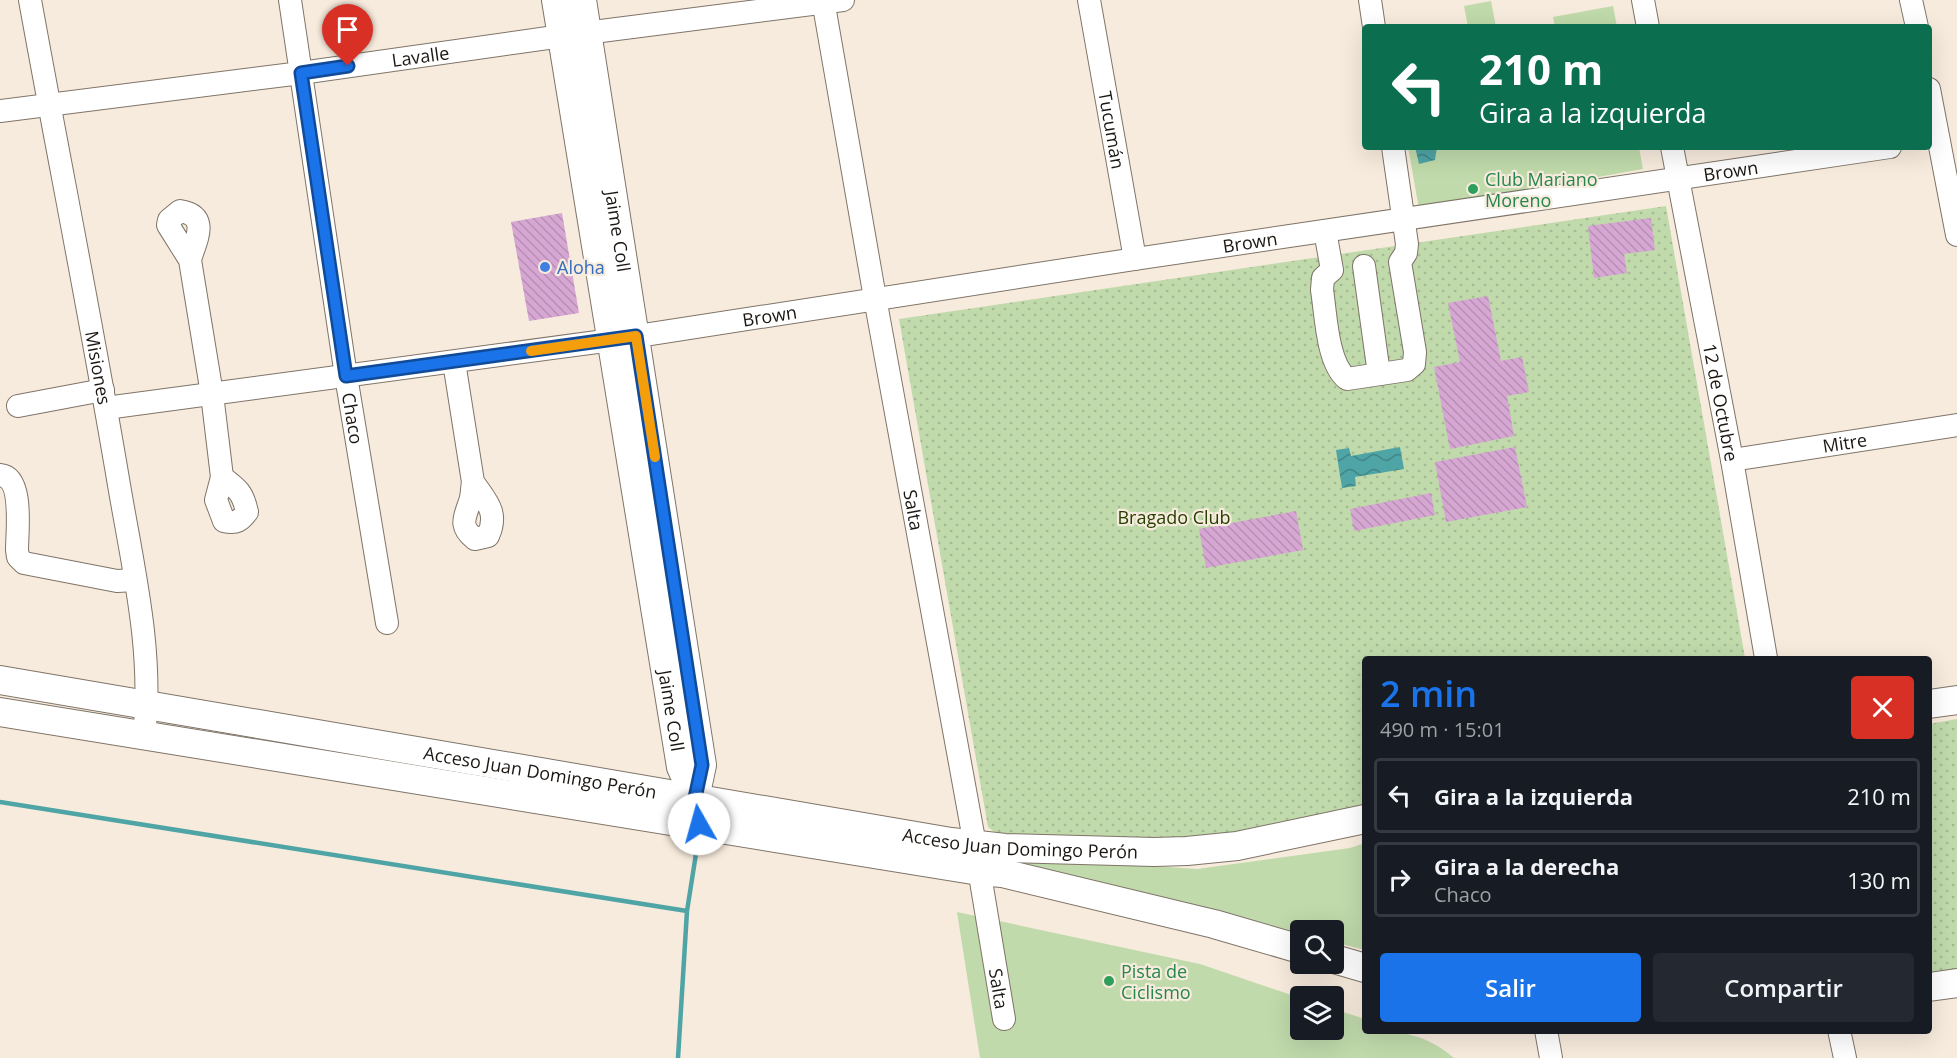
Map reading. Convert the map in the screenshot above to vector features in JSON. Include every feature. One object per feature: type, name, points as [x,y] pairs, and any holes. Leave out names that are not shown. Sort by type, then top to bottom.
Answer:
[{"type":"main road","name":"Jaime Coll","points":[[556,0],[575,35],[624,338],[702,765],[697,811]]},
{"type":"main road","name":"Jaime Coll","points":[[575,35],[582,0]]},
{"type":"main road","name":"Acceso Juan Domingo Perón","points":[[0,680],[148,705],[697,811],[977,858],[1002,873],[1214,924],[1290,946]]},
{"type":"main road","points":[[1932,704],[1957,700]]},
{"type":"main road","name":"Acceso Juan Domingo Perón","points":[[0,712],[144,736],[697,811]]},
{"type":"main road","name":"Acceso Juan Domingo Perón","points":[[977,858],[1005,848],[1187,851],[1237,846],[1362,820]]},
{"type":"main road","points":[[1344,962],[1362,967]]},
{"type":"main road","points":[[1932,987],[1957,983]]},
{"type":"street","name":"Misiones","points":[[30,0],[105,399],[146,642],[148,705],[144,736]]},
{"type":"street","name":"Chaco","points":[[290,0],[346,376],[387,623]]},
{"type":"street","name":"Tucumán","points":[[1089,0],[1135,259]]},
{"type":"street","points":[[1370,0],[1374,24]]},
{"type":"street","points":[[1642,0],[1647,24]]},
{"type":"street","points":[[1911,0],[1916,24]]},
{"type":"street","name":"Lavalle","points":[[0,111],[301,73],[830,1]]},
{"type":"street","name":"Salta","points":[[830,1],[875,298],[1004,1019]]},
{"type":"street","points":[[1932,101],[1942,139],[1957,236]]},
{"type":"street","points":[[1393,150],[1404,220],[1406,253],[1400,262],[1415,352],[1414,364],[1407,370],[1347,379],[1340,374],[1334,362],[1322,290],[1323,278],[1332,270],[1400,262]]},
{"type":"street","name":"12 de Octubre","points":[[1673,150],[1732,460],[1766,656]]},
{"type":"street","name":"Brown","points":[[18,406],[212,394],[454,362],[1870,150]]},
{"type":"street","points":[[1325,231],[1332,270]]},
{"type":"street","points":[[190,260],[212,394],[222,477]]},
{"type":"street","points":[[1364,266],[1379,374]]},
{"type":"street","points":[[454,362],[473,482]]},
{"type":"street","name":"Mitre","points":[[1732,460],[1957,425]]},
{"type":"street","points":[[0,475],[5,475],[13,483],[17,493],[17,550],[18,557],[24,562],[117,580],[135,580]]},
{"type":"street","points":[[1547,1034],[1551,1058]]},
{"type":"street","points":[[1840,1034],[1845,1058]]},
{"type":"green space","points":[[1491,1],[1495,24],[1467,24],[1464,6]]},
{"type":"green space","points":[[1613,6],[1616,24],[1554,24],[1553,17]]},
{"type":"green space","name":"Club Mariano Moreno","points":[[1409,150],[1640,150],[1643,169],[1419,209]]},
{"type":"green space","name":"Bragado Club","points":[[1666,206],[1745,656],[1362,656],[1362,807],[1184,844],[1006,841],[988,827],[899,319]]},
{"type":"green space","points":[[1957,719],[1957,975],[1932,979],[1932,723]]},
{"type":"green space","points":[[1362,844],[1362,949],[1344,945],[1344,920],[1290,920],[1290,930],[1128,890],[1017,871],[1020,857],[1197,869],[1350,848]]},
{"type":"green space","name":"Pista de Ciclismo","points":[[957,912],[1200,964],[1290,995],[1290,1040],[1344,1040],[1344,1012],[1362,1018],[1362,1034],[1412,1035],[1444,1050],[1454,1058],[980,1058]]},
{"type":"water","points":[[1416,150],[1437,150],[1435,160],[1419,164]]},
{"type":"water","points":[[1400,447],[1404,469],[1355,477],[1356,486],[1342,488],[1336,450],[1349,448],[1351,456]]},
{"type":"building","name":"Aloha","points":[[562,213],[579,313],[529,321],[511,222]]},
{"type":"building","points":[[1651,218],[1655,250],[1624,254],[1627,273],[1594,278],[1588,226]]},
{"type":"building","points":[[1488,296],[1501,361],[1522,357],[1529,392],[1507,396],[1514,436],[1450,449],[1434,367],[1460,362],[1448,303]]},
{"type":"building","points":[[1515,447],[1527,507],[1446,522],[1435,462]]},
{"type":"building","points":[[1431,493],[1435,515],[1354,531],[1350,509]]},
{"type":"building","points":[[1296,511],[1303,550],[1206,568],[1199,529]]},
{"type":"waterway","points":[[0,802],[687,911]]},
{"type":"waterway","points":[[678,1058],[687,911],[698,841]]},
{"type":"slow traffic","points":[[531,351],[636,336],[655,457]]},
{"type":"place","name":"Club Mariano Moreno","points":[[1473,189]]},
{"type":"place","name":"Aloha","points":[[545,267]]},
{"type":"place","name":"Pista de Ciclismo","points":[[1109,981]]},
{"type":"route","points":[[348,66],[301,73],[346,376],[636,336],[702,765],[695,798],[699,824]]}]
